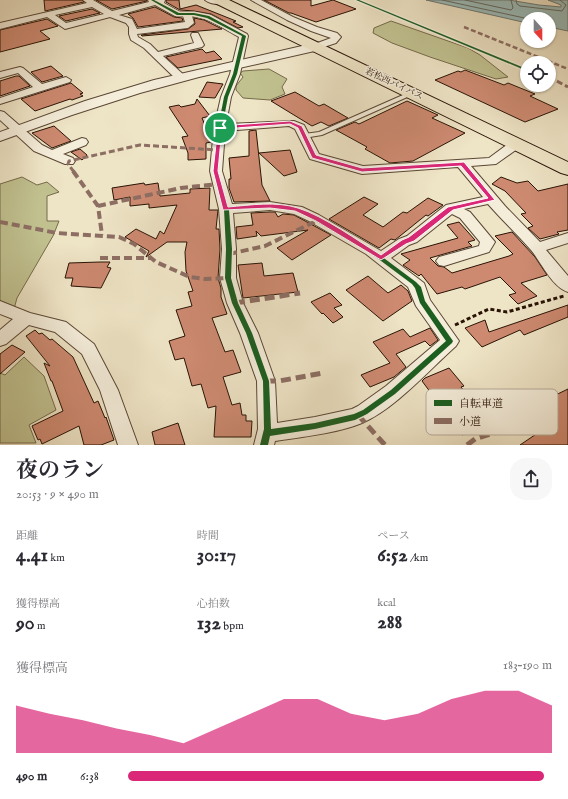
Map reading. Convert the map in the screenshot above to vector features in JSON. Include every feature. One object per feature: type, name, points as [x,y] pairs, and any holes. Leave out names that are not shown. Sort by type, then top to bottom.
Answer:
[{"type":"highway","name":"若松西バイパス","points":[[221,0],[319,45],[482,116],[568,158]]},
{"type":"highway","name":"若松西バイパス","points":[[319,45],[412,93],[568,169]]},
{"type":"street","points":[[47,14],[65,26],[112,15],[154,1],[167,0]]},
{"type":"street","points":[[0,137],[106,99],[182,78],[333,42],[337,37],[311,28],[268,9],[255,0]]},
{"type":"street","points":[[154,1],[178,14],[202,15],[208,17],[244,36],[238,64],[226,97],[220,128],[216,171],[226,209],[229,249],[228,278],[234,303],[249,333],[266,381],[268,428],[266,439],[355,417],[366,412],[393,392],[450,341],[422,302],[418,287],[414,283],[381,258],[318,220],[297,210],[270,206],[226,209]]},
{"type":"street","points":[[0,26],[90,2],[112,15],[132,23],[134,38],[182,78]]},
{"type":"street","points":[[133,32],[185,26],[190,23],[187,14]]},
{"type":"street","points":[[156,55],[199,45],[195,35]]},
{"type":"street","points":[[0,75],[20,70],[40,88]]},
{"type":"street","points":[[0,101],[66,80]]},
{"type":"street","points":[[0,114],[38,148],[69,161]]},
{"type":"street","points":[[220,128],[290,123],[300,127],[314,156],[362,170],[492,161],[516,144]]},
{"type":"street","points":[[52,154],[82,142]]},
{"type":"street","points":[[462,164],[492,200],[537,248],[553,270],[568,286]]},
{"type":"street","points":[[381,258],[404,242],[412,239],[451,208],[492,200]]},
{"type":"street","points":[[444,261],[484,249],[488,242],[465,215],[451,208]]},
{"type":"street","points":[[537,248],[568,238]]},
{"type":"street","points":[[0,307],[26,318],[60,327],[88,349],[109,390],[128,445]]},
{"type":"street","points":[[0,339],[26,318]]},
{"type":"lane","points":[[304,136],[320,134],[412,93]]},
{"type":"path","points":[[444,331],[489,309],[507,312],[568,294]]},
{"type":"green space","points":[[391,21],[468,48],[480,55],[508,77],[496,79],[392,43],[373,33],[374,28]]},
{"type":"green space","points":[[269,69],[287,79],[282,87],[285,94],[270,100],[243,98],[236,90],[236,86],[243,77],[240,73],[243,71]]},
{"type":"green space","points":[[22,177],[37,185],[47,182],[59,192],[47,196],[47,221],[59,221],[53,236],[17,298],[14,309],[0,303],[0,184]]},
{"type":"green space","points":[[24,357],[44,376],[56,410],[29,425],[36,443],[0,443],[0,373],[5,375]]},
{"type":"water","points":[[426,0],[509,0],[561,7],[561,5],[548,0],[568,0],[568,31],[556,28],[556,12],[520,12],[520,21]]},
{"type":"building","points":[[44,0],[82,0],[84,2],[45,11]]},
{"type":"building","points":[[96,0],[147,0],[147,1],[112,9]]},
{"type":"building","points":[[166,0],[179,0],[180,9],[196,5],[236,21],[233,22],[243,27],[238,28],[211,14],[180,10],[166,2]]},
{"type":"building","points":[[264,0],[311,0],[311,6],[333,0],[356,9],[316,22],[289,13]]},
{"type":"building","points":[[155,7],[174,17],[182,18],[183,21],[138,27],[133,18],[128,14]]},
{"type":"building","points":[[92,9],[100,13],[66,21],[59,16]]},
{"type":"building","points":[[194,18],[204,20],[222,29],[141,35],[188,29],[195,24]]},
{"type":"building","points":[[47,19],[58,26],[40,31],[50,39],[0,52],[0,30]]},
{"type":"building","points":[[202,49],[206,53],[214,51],[222,59],[178,68],[166,57]]},
{"type":"building","points":[[51,66],[63,76],[42,82],[31,72]]},
{"type":"building","points":[[465,70],[504,85],[508,83],[520,88],[520,92],[530,92],[535,94],[530,96],[558,109],[525,122],[435,80],[458,71],[461,72]]},
{"type":"building","points":[[19,76],[30,86],[0,96],[0,81]]},
{"type":"building","points":[[207,82],[223,84],[215,98],[199,97]]},
{"type":"building","points":[[71,83],[83,93],[80,94],[83,96],[35,111],[21,99]]},
{"type":"building","points":[[295,92],[319,106],[324,104],[348,118],[329,126],[321,122],[312,126],[271,101]]},
{"type":"building","points":[[197,99],[210,116],[202,118],[211,142],[206,143],[206,159],[188,160],[188,153],[182,137],[188,136],[169,107],[179,105],[181,107],[195,104]]},
{"type":"building","points":[[407,101],[438,115],[432,118],[465,133],[413,161],[390,163],[365,149],[367,147],[336,130],[355,122],[359,124]]},
{"type":"building","points":[[54,126],[71,141],[52,148],[32,133]]},
{"type":"building","points":[[256,130],[262,185],[270,201],[234,202],[229,188],[229,179],[231,179],[229,158],[249,156],[249,131]]},
{"type":"building","points":[[80,149],[87,155],[82,160],[71,152]]},
{"type":"building","points":[[290,150],[297,172],[284,176],[259,153]]},
{"type":"building","points":[[501,177],[517,183],[528,181],[538,191],[568,184],[568,230],[557,232],[559,234],[540,239],[528,228],[533,226],[521,214],[526,213],[505,191],[492,184]]},
{"type":"building","points":[[144,183],[145,185],[158,183],[160,196],[190,193],[190,189],[210,188],[209,210],[218,210],[216,229],[219,229],[220,249],[218,278],[221,288],[221,297],[227,314],[212,318],[225,352],[233,350],[241,372],[223,377],[232,405],[240,403],[242,415],[246,415],[246,421],[252,421],[251,437],[214,437],[216,406],[208,408],[201,384],[192,386],[184,358],[175,360],[169,341],[185,336],[176,310],[192,306],[188,292],[193,291],[186,271],[185,252],[187,242],[167,242],[146,257],[149,251],[125,237],[136,229],[156,239],[160,231],[164,234],[177,205],[149,208],[149,204],[130,206],[130,197],[114,200],[112,188]]},
{"type":"building","points":[[364,197],[378,204],[363,215],[383,227],[403,212],[407,213],[428,198],[443,205],[428,216],[426,215],[395,240],[391,239],[379,248],[329,219]]},
{"type":"building","points":[[275,212],[278,217],[283,214],[294,215],[331,235],[292,260],[277,248],[308,230],[261,236],[256,231],[257,236],[237,239],[236,227],[253,225],[251,213]]},
{"type":"building","points":[[459,222],[475,240],[468,242],[472,246],[430,258],[438,266],[444,267],[452,273],[509,256],[513,254],[495,236],[512,232],[535,257],[547,275],[521,283],[537,296],[518,304],[509,295],[516,293],[500,277],[465,289],[462,287],[437,294],[421,274],[419,276],[403,265],[410,260],[401,254],[458,238],[447,225]]},
{"type":"building","points":[[110,262],[107,267],[111,268],[101,288],[71,286],[73,278],[65,278],[69,263]]},
{"type":"building","points":[[262,263],[264,276],[293,273],[298,292],[243,298],[238,265]]},
{"type":"building","points":[[368,276],[388,293],[401,285],[408,291],[412,301],[383,321],[346,290]]},
{"type":"building","points":[[330,293],[342,305],[334,308],[343,317],[333,323],[311,302]]},
{"type":"building","points":[[568,305],[568,317],[524,335],[520,330],[482,347],[465,328],[485,320],[489,332]]},
{"type":"building","points":[[430,328],[438,340],[430,346],[425,341],[396,354],[406,367],[394,377],[370,387],[361,375],[390,363],[373,342],[403,329],[410,337]]},
{"type":"building","points":[[35,330],[39,334],[42,333],[50,340],[52,339],[73,357],[94,403],[98,401],[105,418],[106,417],[114,440],[101,445],[84,445],[79,426],[42,444],[40,439],[38,440],[32,426],[63,411],[44,363],[50,366],[26,336]]},
{"type":"building","points":[[12,345],[25,352],[0,374],[0,354]]},
{"type":"building","points":[[449,368],[464,386],[461,387],[463,389],[428,389],[422,381],[425,378]]},
{"type":"building","points":[[568,389],[568,445],[520,445],[535,435],[558,435],[558,394]]},
{"type":"building","points":[[178,423],[185,445],[155,445],[152,432]]},
{"type":"marked path","points":[[464,27],[568,69]]},
{"type":"marked path","points":[[556,81],[568,87]]},
{"type":"marked path","points":[[102,235],[98,206],[68,164],[69,161],[140,145],[217,150]]},
{"type":"marked path","points":[[98,206],[181,188],[219,184]]},
{"type":"marked path","points":[[229,254],[254,250],[276,242],[318,220]]},
{"type":"marked path","points":[[0,222],[57,233],[119,237],[134,244],[156,262],[190,277],[205,279],[228,278]]},
{"type":"marked path","points":[[100,258],[152,258]]},
{"type":"marked path","points":[[235,303],[300,293]]},
{"type":"marked path","points":[[266,381],[279,381],[323,373]]},
{"type":"marked path","points":[[358,415],[385,445]]},
{"type":"marked path","points":[[467,445],[475,439],[488,435]]},
{"type":"cycle path","points":[[152,0],[178,14],[194,14],[208,17],[244,36],[235,74],[226,97],[220,128],[216,171],[226,209],[229,249],[228,278],[235,303],[249,333],[266,381],[268,429],[264,445]]},
{"type":"cycle path","points":[[357,0],[520,67]]},
{"type":"cycle path","points":[[226,209],[270,206],[297,210],[314,218],[371,251],[418,287],[422,302],[450,341],[393,392],[365,412],[355,417],[315,426],[267,433]]},
{"type":"route","points":[[290,123],[300,127],[314,156],[362,170],[462,164],[492,200],[451,208],[412,239],[404,242],[381,258],[318,220],[297,210],[270,206],[226,209],[216,171],[220,128],[290,123]]}]
